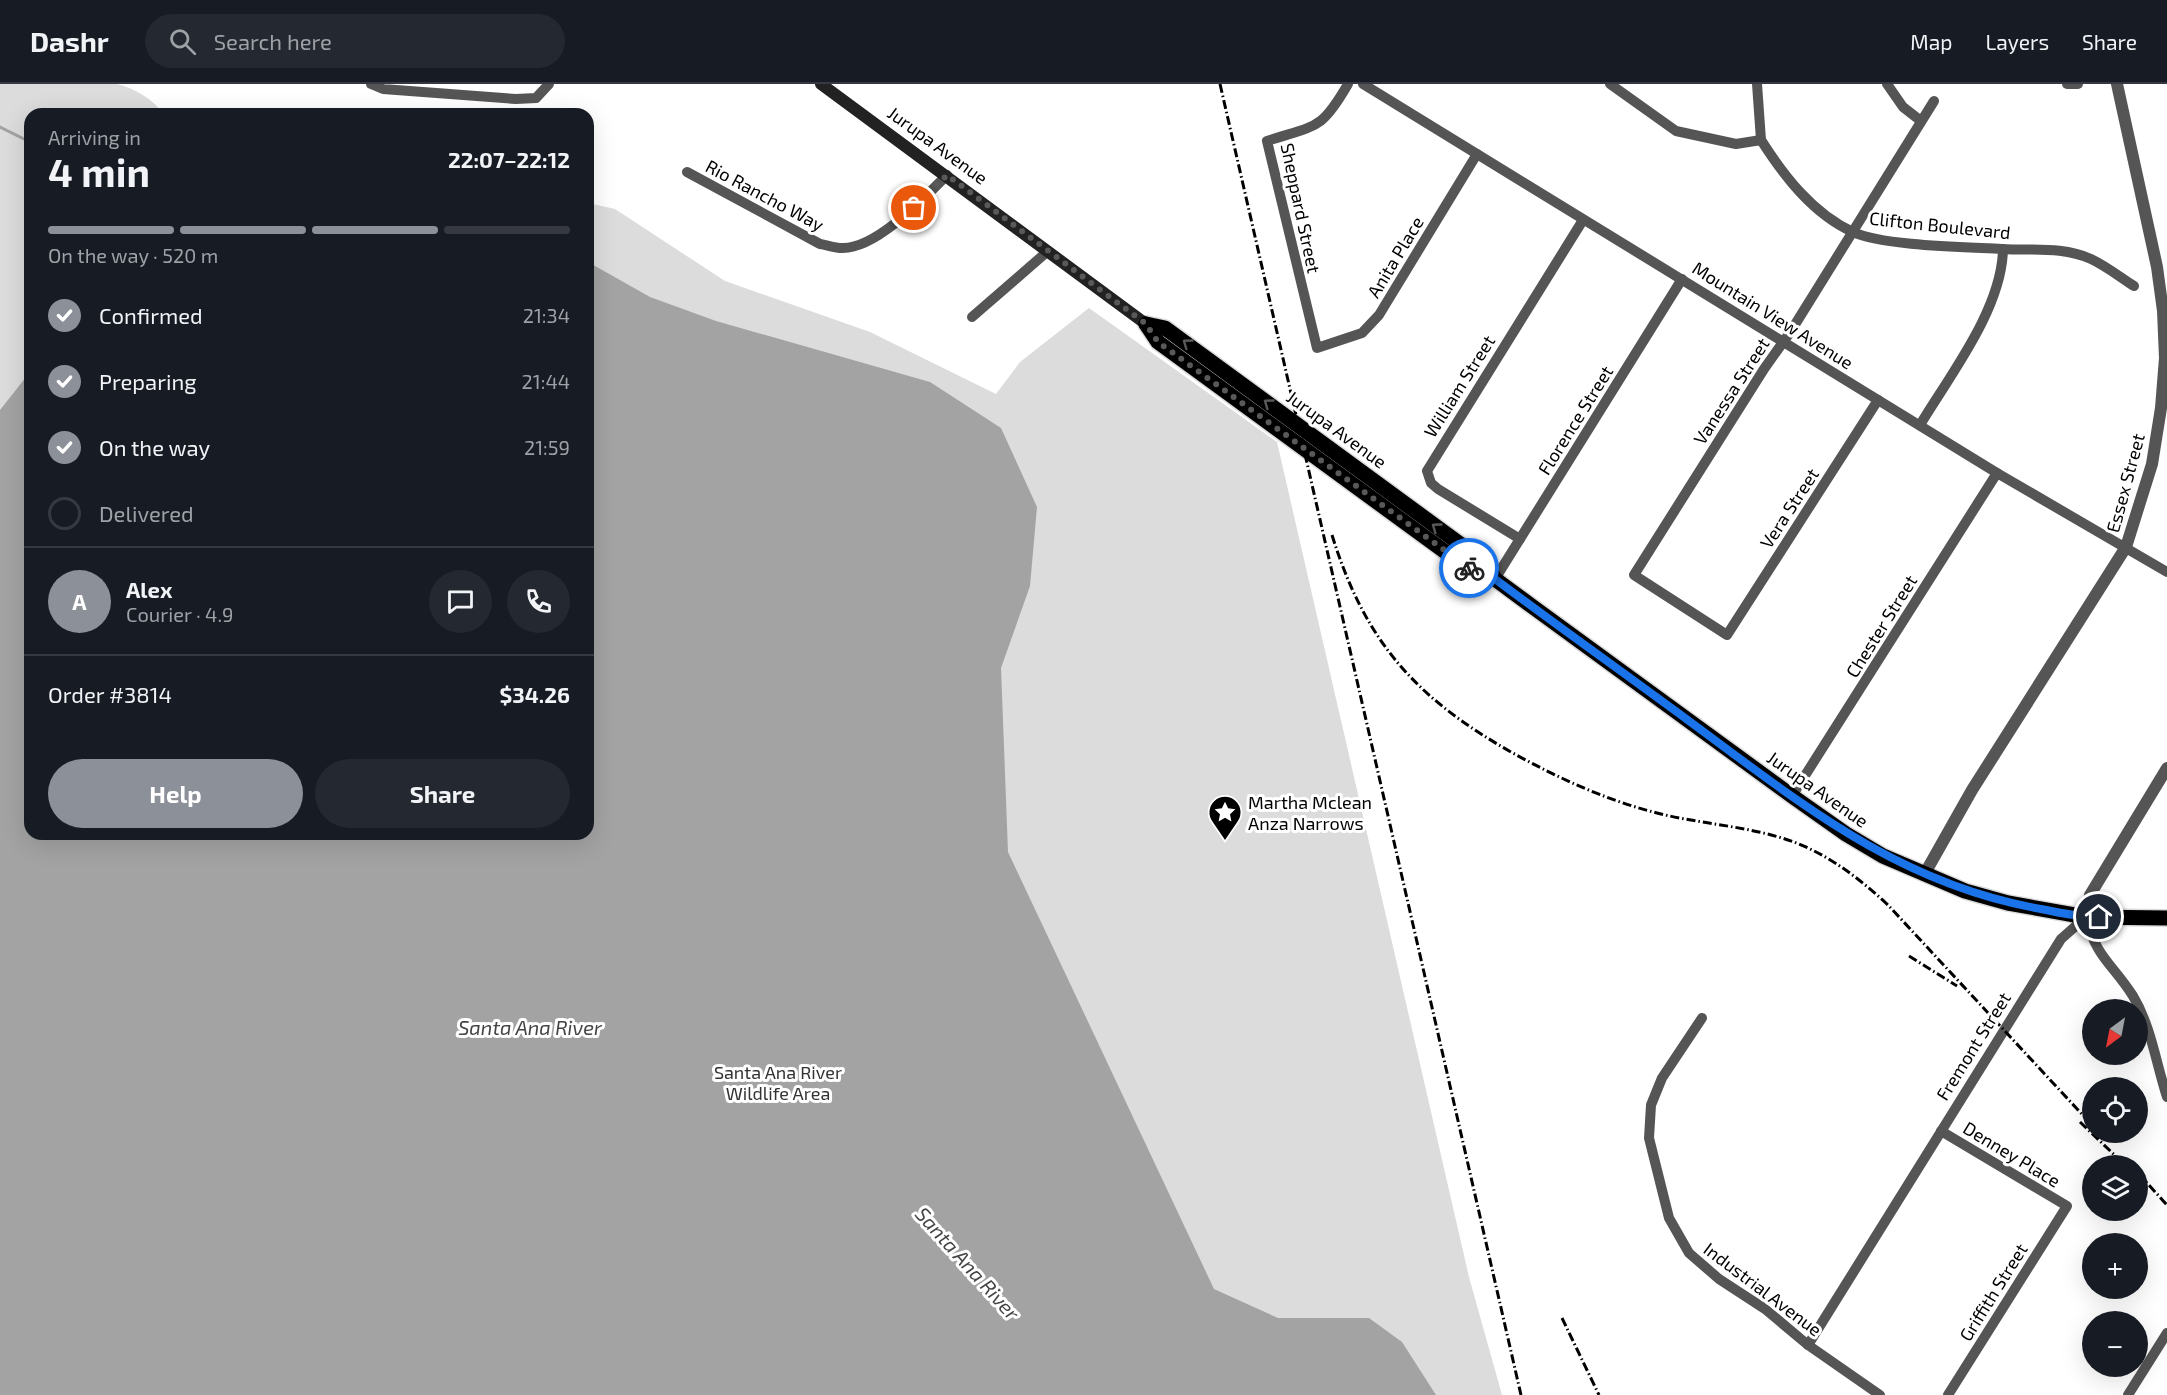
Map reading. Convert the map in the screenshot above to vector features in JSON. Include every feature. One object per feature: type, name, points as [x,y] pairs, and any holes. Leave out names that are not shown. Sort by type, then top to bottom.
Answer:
[{"type":"main road","name":"Jurupa Avenue","points":[[821,84],[1146,324],[1165,328],[1175,335],[1486,563],[1495,579],[1846,834],[1924,875],[1965,891],[2008,903],[2086,917],[2167,918]]},
{"type":"street","points":[[371,84],[383,89],[516,99],[536,98],[549,84]]},
{"type":"street","name":"Sheppard Street","points":[[1317,348],[1267,141],[1320,124],[1332,111],[1348,84]]},
{"type":"street","name":"Mountain View Avenue","points":[[1363,84],[1878,400],[2167,572]]},
{"type":"street","points":[[1610,84],[1676,131],[1736,144],[1761,140],[1757,84]]},
{"type":"street","points":[[1887,84],[1903,107],[1921,121]]},
{"type":"street","points":[[2067,84],[2078,84]]},
{"type":"street","name":"Essex Street","points":[[1924,875],[1972,790],[2126,547],[2152,464],[2161,408],[2165,358],[2163,310],[2157,267],[2117,84]]},
{"type":"street","name":"Vanessa Street","points":[[1727,635],[1634,575],[1783,341],[1791,332],[1934,101]]},
{"type":"street","name":"Clifton Boulevard","points":[[1761,140],[1789,181],[1816,207],[1852,232],[1874,239],[2003,249],[2055,249],[2091,259],[2134,286]]},
{"type":"street","name":"Anita Place","points":[[1317,348],[1362,333],[1379,315],[1477,154]]},
{"type":"street","name":"Rio Rancho Way","points":[[687,172],[820,244],[843,248],[864,244],[914,208],[947,175]]},
{"type":"street","name":"William Street","points":[[1520,539],[1438,489],[1431,483],[1427,471],[1583,220]]},
{"type":"street","points":[[1920,425],[1985,315],[2003,267],[2003,249]]},
{"type":"street","points":[[972,317],[1048,251]]},
{"type":"street","name":"Florence Street","points":[[1495,579],[1682,279]]},
{"type":"street","name":"Vera Street","points":[[1727,635],[1878,400]]},
{"type":"street","name":"Chester Street","points":[[1792,796],[1997,472]]},
{"type":"street","points":[[2167,768],[2090,895],[2086,917],[2092,941],[2133,996],[2150,1033],[2167,1096]]},
{"type":"street","name":"Fremont Street","points":[[1808,1345],[2061,939],[2086,917]]},
{"type":"street","name":"Industrial Avenue","points":[[1701,1018],[1662,1078],[1651,1105],[1649,1138],[1669,1218],[1689,1253],[1719,1279],[1778,1319],[1808,1345],[1880,1395]]},
{"type":"street","name":"Denney Place","points":[[1941,1131],[2067,1206]]},
{"type":"street","name":"Griffith Street","points":[[1948,1395],[2067,1206]]},
{"type":"street","points":[[2128,1395],[2167,1333]]},
{"type":"green space","name":"Santa Ana River","points":[[0,84],[117,84],[143,95],[159,108],[24,108],[24,840],[594,840],[594,204],[615,209],[725,281],[870,332],[996,394],[1020,362],[1089,308],[1277,442],[1469,1277],[1502,1395],[0,1395]]},
{"type":"water","name":"Santa Ana River","points":[[594,265],[650,297],[716,321],[930,382],[1001,428],[1037,507],[1030,586],[1001,668],[1008,852],[1214,1289],[1278,1318],[1369,1318],[1402,1342],[1436,1395],[0,1395],[0,410],[24,380],[24,840],[594,840]]},
{"type":"waterway","points":[[0,127],[24,139]]},
{"type":"railway","points":[[1220,84],[1521,1395]]},
{"type":"railway","points":[[1332,535],[1345,573],[1378,636],[1421,688],[1448,710],[1477,732],[1511,752],[1546,771],[1601,795],[1657,813],[1747,829],[1782,838],[1799,844],[1835,863],[1857,878],[1888,905],[2082,1114]]},
{"type":"railway","points":[[1909,956],[1957,986]]},
{"type":"railway","points":[[2080,1122],[2114,1155]]},
{"type":"railway","points":[[2148,1184],[2167,1205]]},
{"type":"railway","points":[[1562,1318],[1599,1395]]},
{"type":"way so far","points":[[914,208],[947,175],[1146,324],[1158,342],[1469,568]]},
{"type":"place","name":"Martha Mclean Anza Narrows","points":[[1225,841]]},
{"type":"route","points":[[1469,568],[1477,575],[1495,579],[1792,796],[1846,834],[1883,856],[1965,891],[2008,903],[2086,917],[2099,917]]},
{"type":"park label","name":"Santa Ana River Wildlife Area","points":[[778,1082]]}]
